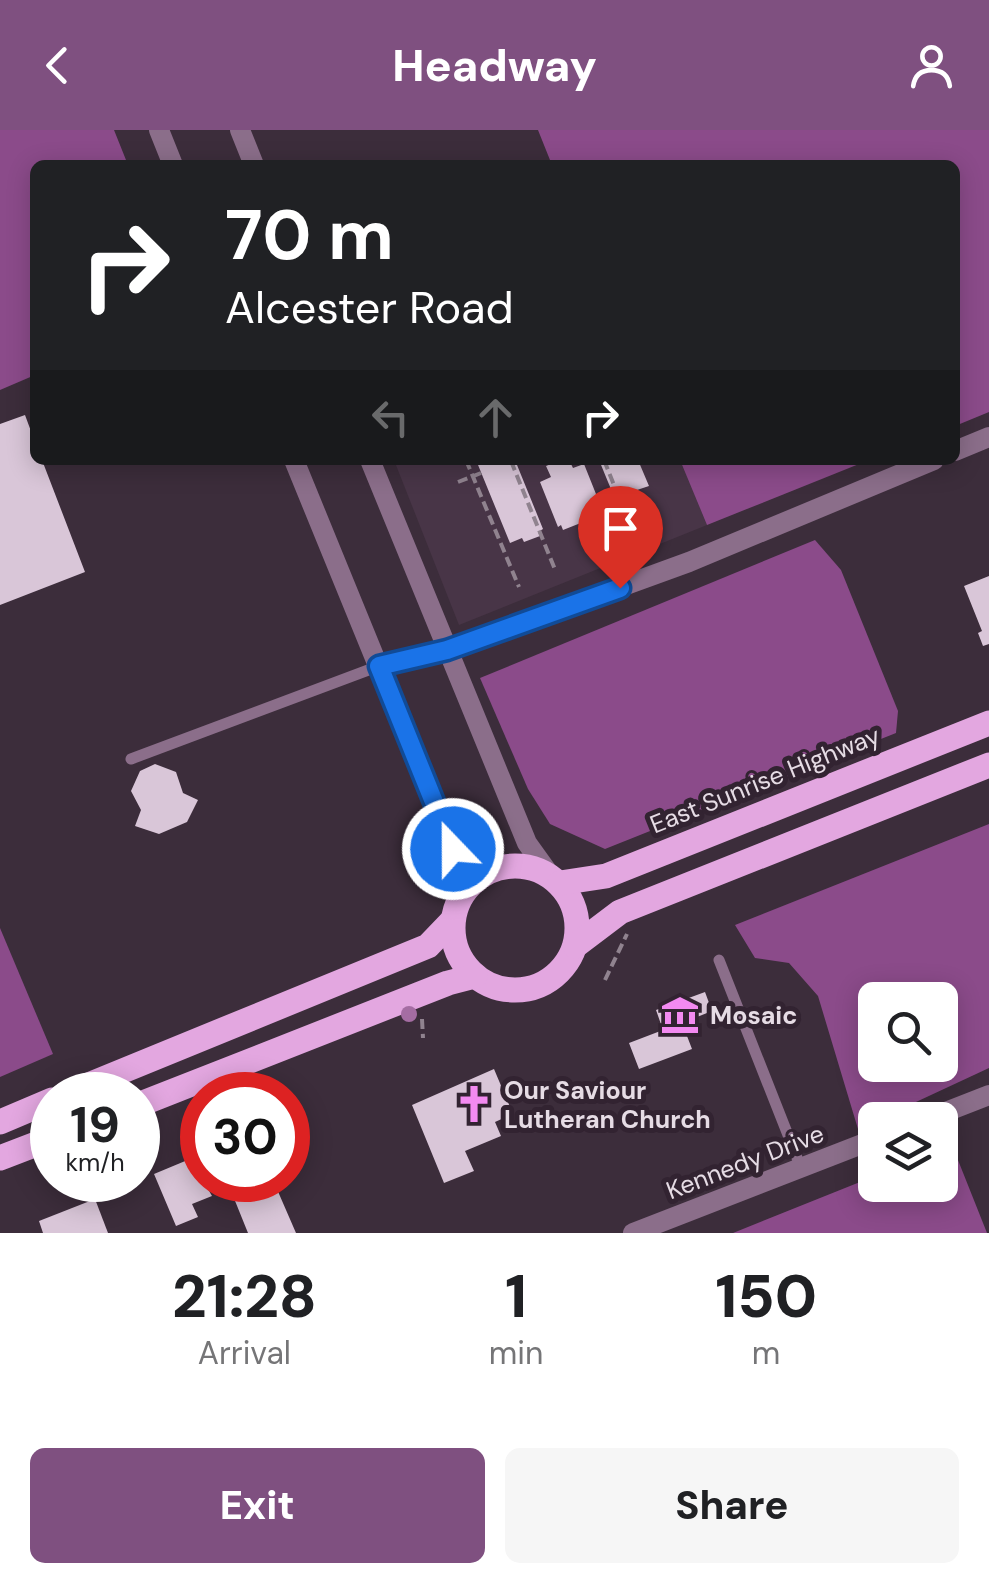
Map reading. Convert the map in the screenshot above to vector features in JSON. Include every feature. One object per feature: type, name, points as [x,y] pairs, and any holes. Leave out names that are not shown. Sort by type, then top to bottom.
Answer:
[{"type":"main road","name":"East Sunrise Highway","points":[[555,879],[606,876],[989,724]]},
{"type":"main road","points":[[576,946],[578,924],[572,902],[555,879],[519,865],[486,872],[462,894],[452,921],[453,942],[461,961],[475,976],[492,986],[511,990],[539,986],[561,970],[576,946],[620,912],[989,764]]},
{"type":"main road","points":[[120,1072],[428,946],[452,921]]},
{"type":"main road","points":[[160,1096],[448,983],[475,976]]},
{"type":"main road","points":[[0,1122],[30,1109]]},
{"type":"main road","points":[[0,1158],[30,1146]]},
{"type":"street","points":[[159,130],[171,160]]},
{"type":"street","points":[[240,130],[252,160]]},
{"type":"street","points":[[960,449],[989,437]]},
{"type":"street","points":[[296,465],[459,864],[462,894]]},
{"type":"street","points":[[372,465],[528,843],[555,879]]},
{"type":"street","points":[[379,666],[447,650],[689,562],[922,465]]},
{"type":"street","points":[[958,1108],[989,1096]]},
{"type":"street","name":"Kennedy Drive","points":[[634,1233],[858,1146]]},
{"type":"lane","points":[[131,759],[379,666]]},
{"type":"lane","points":[[719,960],[801,1168]]},
{"type":"path","points":[[468,465],[518,587]]},
{"type":"path","points":[[513,465],[556,572]]},
{"type":"path","points":[[606,465],[636,540]]},
{"type":"path","points":[[458,482],[481,473]]},
{"type":"shaded area","points":[[0,130],[114,130],[126,160],[30,160],[30,377],[0,390]]},
{"type":"shaded area","points":[[538,130],[989,130],[989,412],[960,424],[960,160],[550,160]]},
{"type":"shaded area","points":[[396,465],[682,465],[707,525],[459,625]]},
{"type":"shaded area","points":[[682,465],[857,465],[707,525]]},
{"type":"shaded area","points":[[815,540],[841,570],[898,711],[896,733],[605,849],[550,824],[528,789],[480,678]]},
{"type":"shaded area","points":[[989,824],[989,1068],[916,1102],[858,1102],[858,1129],[818,996],[789,963],[755,958],[735,925]]},
{"type":"shaded area","points":[[0,928],[53,1054],[0,1077]]},
{"type":"shaded area","points":[[958,1160],[987,1233],[733,1233],[858,1183],[858,1202],[958,1202]]},
{"type":"building","points":[[25,415],[30,428],[30,465],[44,465],[85,572],[0,605],[0,424]]},
{"type":"building","points":[[478,465],[517,465],[543,529],[538,532],[540,536],[510,543]]},
{"type":"building","points":[[584,465],[601,515],[563,530],[561,525],[558,527],[540,482],[551,477],[546,466]]},
{"type":"building","points":[[601,465],[640,465],[649,486],[637,490],[639,495],[623,501],[621,497],[615,499]]},
{"type":"building","points":[[989,576],[989,644],[983,646],[978,633],[982,631],[964,586]]},
{"type":"building","points":[[155,764],[176,772],[183,793],[198,800],[187,822],[159,834],[135,826],[141,810],[131,791],[140,771]]},
{"type":"building","points":[[705,992],[712,1011],[682,1023],[692,1049],[639,1069],[629,1043],[663,1030],[656,1010]]},
{"type":"building","points":[[494,1069],[513,1114],[495,1122],[501,1136],[465,1151],[474,1171],[444,1183],[412,1105]]},
{"type":"building","points":[[180,1163],[180,1202],[197,1202],[192,1204],[198,1217],[176,1226],[160,1188],[160,1172]]},
{"type":"building","points":[[96,1202],[108,1233],[43,1233],[39,1221]]},
{"type":"building","points":[[235,1202],[283,1202],[296,1233],[248,1233]]},
{"type":"place","name":"Mosaic","points":[[680,1015]]},
{"type":"place","name":"Our Saviour Lutheran Church","points":[[474,1104]]},
{"type":"route","points":[[453,849],[379,666],[447,650],[620,588]]}]
